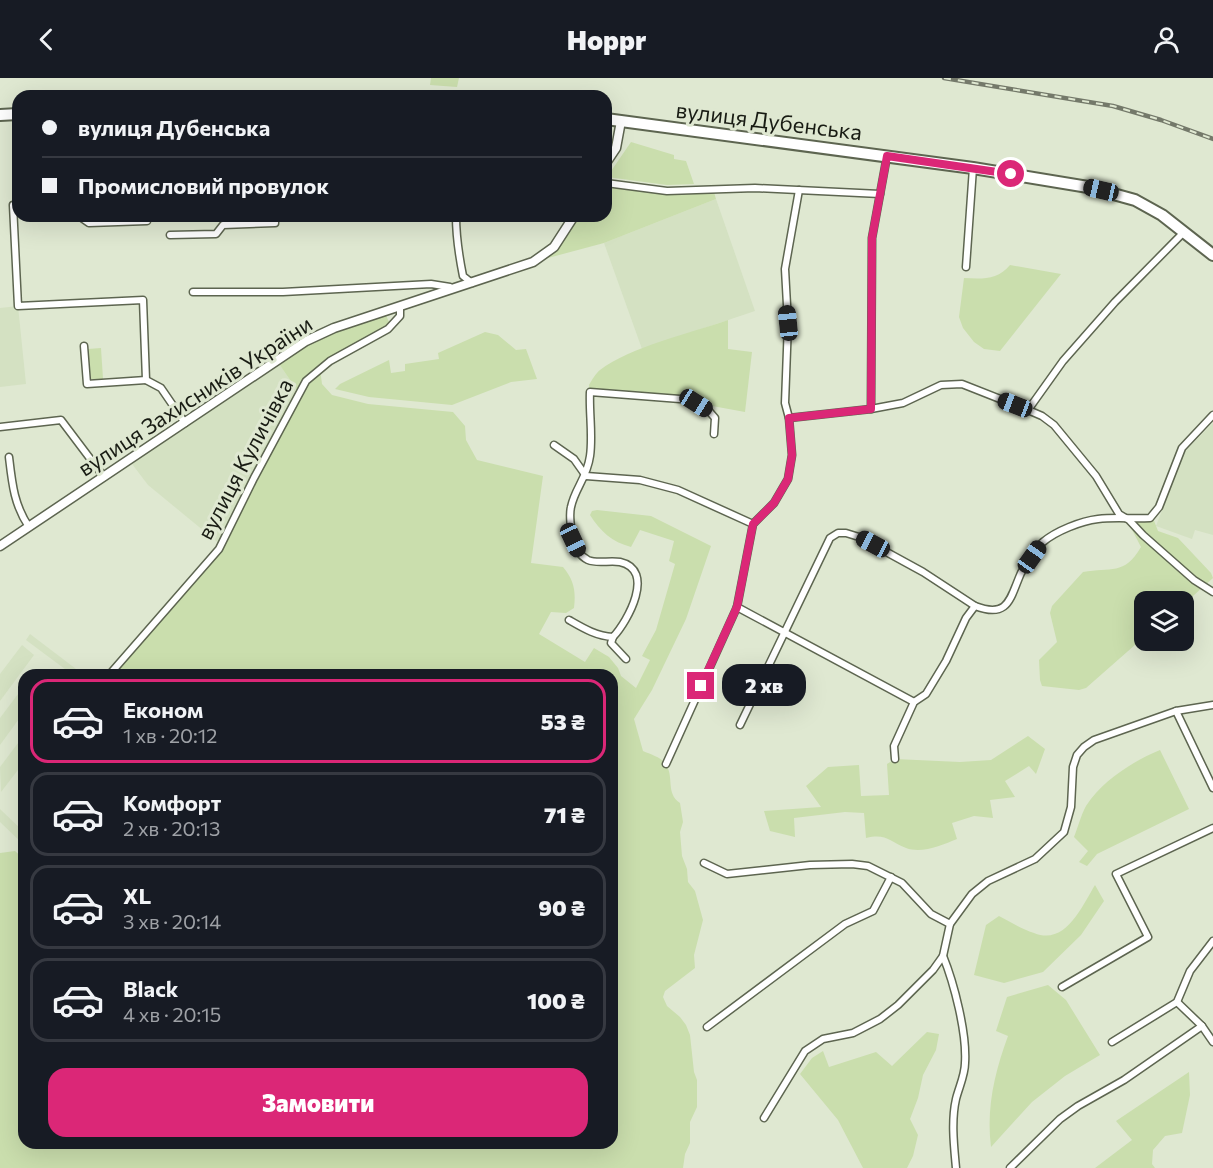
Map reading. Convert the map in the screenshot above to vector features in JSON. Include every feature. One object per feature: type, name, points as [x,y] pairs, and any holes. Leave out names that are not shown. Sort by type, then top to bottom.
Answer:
[{"type":"highway","name":"вулиця Дубенська","points":[[612,120],[1049,179],[1113,193],[1136,200],[1162,215],[1213,255]]},
{"type":"street","points":[[612,154],[616,148],[621,121]]},
{"type":"street","points":[[871,409],[872,238],[887,156]]},
{"type":"street","points":[[966,267],[973,168]]},
{"type":"street","points":[[612,184],[667,191],[755,188],[880,194]]},
{"type":"street","points":[[666,764],[737,607],[753,524],[774,503],[788,479],[792,455],[789,418],[784,404],[788,323],[785,269],[799,190]]},
{"type":"street","points":[[14,222],[18,306],[142,300],[146,381]]},
{"type":"street","points":[[88,222],[118,222]]},
{"type":"street","points":[[170,235],[216,234],[223,225],[249,222]]},
{"type":"street","points":[[456,222],[456,237],[463,276],[472,283]]},
{"type":"street","name":"вулиця Захисників України","points":[[0,546],[306,341],[334,328],[533,262],[554,247],[570,222]]},
{"type":"street","points":[[1028,410],[1063,360],[1184,231]]},
{"type":"street","points":[[193,292],[283,292],[431,284],[450,286],[452,290]]},
{"type":"street","name":"вулиця Куличівка","points":[[114,669],[219,549],[249,487],[306,381],[330,361],[388,329],[400,316],[400,306]]},
{"type":"street","points":[[84,346],[87,384],[146,381],[161,388],[185,423]]},
{"type":"street","points":[[789,418],[903,403],[941,386],[962,384],[1028,410],[1054,425],[1096,476],[1119,514],[1130,520],[1143,535],[1194,580],[1213,592]]},
{"type":"street","points":[[626,659],[611,643],[612,637],[626,620],[632,608],[638,588],[637,574],[621,562],[589,561],[579,554],[573,540],[570,508],[586,476],[591,454],[590,392],[680,399],[696,403],[708,410],[715,418],[714,434]]},
{"type":"street","points":[[740,725],[830,538],[838,533],[859,537],[923,572],[975,606],[993,611],[1003,608],[1015,591],[1022,571],[1042,543],[1069,528],[1097,519],[1150,518],[1159,507],[1182,448],[1213,415]]},
{"type":"street","points":[[0,427],[62,420],[104,477]]},
{"type":"street","points":[[554,445],[574,459],[586,476]]},
{"type":"street","points":[[9,457],[15,498],[29,527]]},
{"type":"street","points":[[586,476],[640,480],[678,490],[753,524]]},
{"type":"street","points":[[895,759],[894,746],[914,702],[926,694],[946,661],[966,618],[975,606]]},
{"type":"street","points":[[737,607],[914,702]]},
{"type":"street","points":[[569,620],[589,631],[612,637]]},
{"type":"street","points":[[764,1119],[806,1051],[823,1039],[853,1033],[880,1019],[933,970],[943,956],[950,924],[972,894],[988,881],[1035,860],[1064,832],[1071,807],[1073,767],[1077,755],[1084,747],[1094,740],[1176,711],[1213,705]]},
{"type":"street","points":[[1176,711],[1212,783]]},
{"type":"street","points":[[1062,987],[1148,938],[1116,874],[1213,828]]},
{"type":"street","points":[[704,863],[727,874],[810,865],[867,866],[902,883],[931,914],[950,924]]},
{"type":"street","points":[[707,1027],[845,924],[873,911],[891,877]]},
{"type":"street","points":[[1112,1042],[1177,1002],[1190,971],[1213,941]]},
{"type":"street","points":[[943,956],[953,982],[966,1066],[955,1101],[953,1134],[956,1168]]},
{"type":"street","points":[[1177,1002],[1202,1026],[1213,1042]]},
{"type":"street","points":[[1010,1168],[1060,1119],[1124,1080],[1202,1026]]},
{"type":"shaded area","points":[[431,78],[459,78],[457,87],[430,85]]},
{"type":"shaded area","points":[[631,142],[674,155],[674,159],[686,161],[694,184],[667,185],[612,178],[612,170]]},
{"type":"shaded area","points":[[612,184],[667,191],[713,189],[716,199],[604,243],[533,262],[551,250],[570,222],[612,222]]},
{"type":"shaded area","points":[[716,199],[755,311],[642,349],[604,243]]},
{"type":"shaded area","points":[[1010,265],[1061,274],[1000,351],[984,349],[974,342],[963,328],[959,317],[964,278],[995,276]]},
{"type":"shaded area","points":[[18,306],[26,384],[0,387],[0,308]]},
{"type":"shaded area","points":[[384,311],[389,322],[388,329],[320,369],[322,384],[332,395],[368,404],[453,412],[465,426],[466,440],[477,460],[543,476],[531,563],[563,567],[572,581],[575,602],[574,608],[566,613],[551,612],[539,634],[585,662],[594,648],[609,657],[618,668],[621,676],[636,688],[650,660],[642,656],[656,630],[675,564],[669,561],[674,541],[640,530],[631,547],[624,545],[602,531],[590,515],[592,511],[651,516],[711,546],[686,619],[652,690],[634,719],[643,751],[658,757],[668,768],[671,789],[675,799],[680,803],[683,822],[680,832],[682,856],[687,869],[688,882],[695,891],[703,920],[694,955],[695,968],[665,991],[663,997],[667,1006],[686,1025],[690,1035],[697,1080],[697,1107],[690,1122],[690,1143],[685,1154],[683,1168],[0,1168],[0,853],[15,851],[18,854],[18,1149],[618,1149],[618,669],[114,669],[219,549],[299,393],[277,361],[306,341]]},
{"type":"shaded area","points":[[728,320],[728,349],[752,352],[745,412],[696,403],[590,392],[589,385],[600,370],[627,354]]},
{"type":"shaded area","points":[[485,332],[498,335],[516,350],[526,349],[537,379],[511,382],[452,405],[369,397],[335,389],[340,384],[389,360],[391,373],[405,371],[405,364],[439,359],[438,353]]},
{"type":"shaded area","points":[[101,348],[103,379],[90,379],[88,349]]},
{"type":"shaded area","points":[[277,361],[299,393],[221,545],[148,485],[129,460]]},
{"type":"shaded area","points":[[1213,423],[1213,535],[1195,530],[1192,539],[1156,526],[1185,451]]},
{"type":"shaded area","points":[[1153,518],[1158,531],[1178,538],[1213,578],[1194,595],[1194,591],[1134,591],[1134,646],[1086,688],[1079,690],[1042,686],[1039,660],[1057,642],[1050,613],[1052,606],[1083,572],[1123,566],[1135,556],[1141,547],[1127,520]]},
{"type":"shaded area","points":[[30,634],[76,669],[65,669],[26,640]]},
{"type":"shaded area","points":[[22,645],[34,655],[24,669],[18,669],[18,677],[0,701],[0,674]]},
{"type":"shaded area","points":[[18,694],[18,720],[0,745],[0,718]]},
{"type":"shaded area","points":[[1028,736],[1045,749],[1036,774],[1029,766],[1005,781],[1015,797],[990,800],[993,818],[974,816],[952,823],[957,839],[945,844],[912,850],[887,838],[878,836],[866,838],[864,813],[845,812],[794,818],[795,837],[770,831],[764,811],[821,807],[806,786],[828,767],[859,765],[861,796],[889,795],[887,764],[895,759],[960,762],[991,760]]},
{"type":"shaded area","points":[[18,743],[18,770],[1,792],[0,767]]},
{"type":"shaded area","points":[[1160,750],[1189,809],[1097,854],[1087,866],[1079,862],[1088,851],[1074,837],[1086,806],[1109,780],[1139,760]]},
{"type":"shaded area","points":[[0,809],[18,826],[18,839],[0,822]]},
{"type":"shaded area","points":[[1095,885],[1104,901],[1081,935],[1043,972],[1004,983],[974,975],[986,925],[999,916],[1034,933],[1045,936],[1055,934],[1072,922]]},
{"type":"shaded area","points":[[1048,985],[1066,1000],[1100,1055],[1065,1076],[1032,1102],[991,1147],[990,1118],[993,1090],[1008,1036],[996,1031],[1007,997]]},
{"type":"shaded area","points":[[927,1032],[939,1034],[936,1050],[923,1075],[910,1119],[918,1135],[913,1156],[907,1168],[863,1168],[838,1120],[800,1074],[812,1058],[823,1051],[829,1067],[876,1052],[892,1066]]},
{"type":"shaded area","points":[[1189,1072],[1190,1095],[1182,1133],[1165,1136],[1153,1150],[1152,1164],[1155,1168],[1095,1168],[1132,1140],[1116,1121]]},
{"type":"railway","points":[[944,78],[1113,106],[1213,139]]},
{"type":"route","points":[[701,686],[737,607],[753,524],[774,503],[788,479],[792,455],[789,418],[871,409],[872,238],[887,156],[1011,174]]}]
